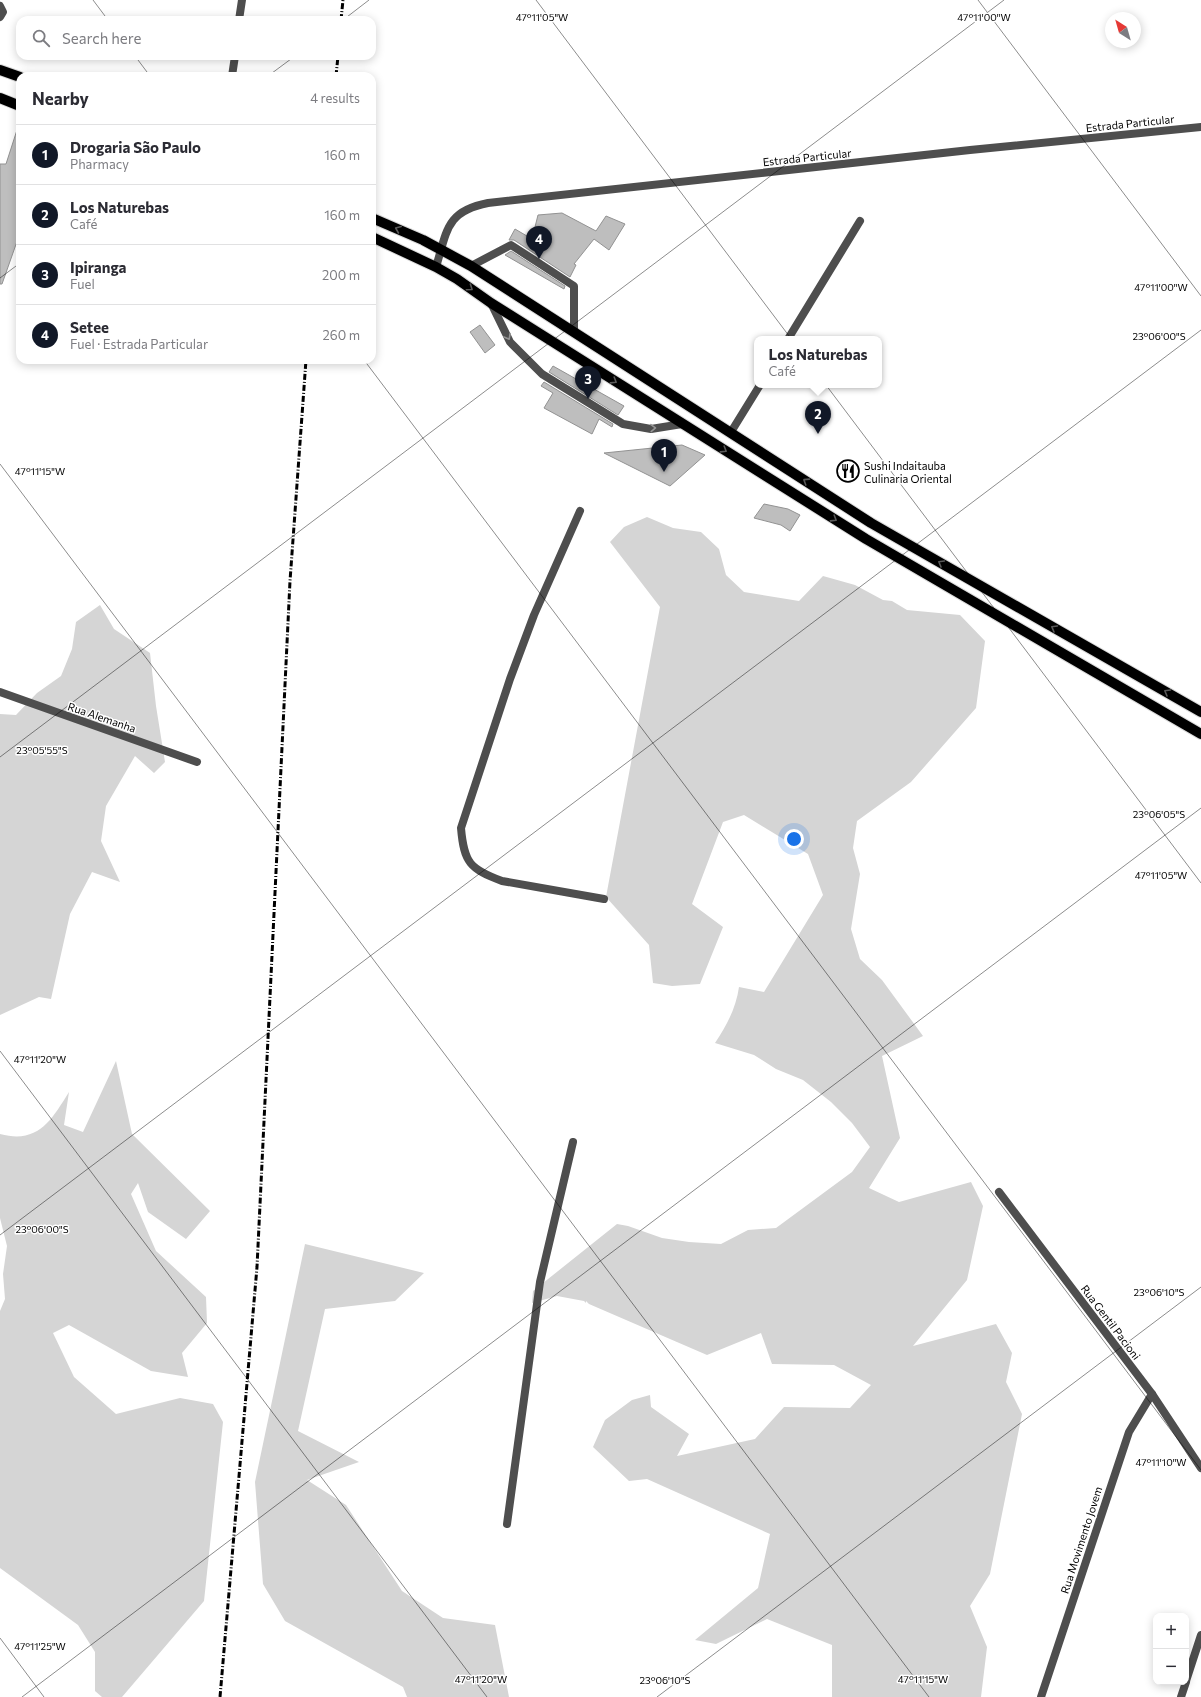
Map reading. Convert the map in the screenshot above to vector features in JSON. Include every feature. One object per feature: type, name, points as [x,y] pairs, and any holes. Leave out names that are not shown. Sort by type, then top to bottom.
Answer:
[{"type":"main road","points":[[0,70],[16,76]]},
{"type":"main road","points":[[0,98],[16,104]]},
{"type":"main road","points":[[376,220],[423,240],[472,266],[871,523],[1201,712]]},
{"type":"main road","points":[[376,239],[415,256],[457,279],[491,303],[866,539],[1201,734]]},
{"type":"street","points":[[240,16],[242,0]]},
{"type":"street","points":[[0,6],[3,12],[0,17]]},
{"type":"street","points":[[233,72],[234,60]]},
{"type":"street","name":"Estrada Particular","points":[[436,267],[445,237],[452,222],[460,214],[472,206],[488,203],[970,150],[1201,127]]},
{"type":"street","points":[[790,336],[860,221]]},
{"type":"street","points":[[472,266],[511,245],[574,286],[574,331]]},
{"type":"street","points":[[491,303],[510,342],[542,374],[624,424],[651,429],[682,424]]},
{"type":"street","points":[[731,432],[758,388]]},
{"type":"street","points":[[580,512],[534,615],[512,672],[461,828],[463,849],[467,860],[475,868],[487,875],[502,881],[604,900]]},
{"type":"street","name":"Rua Alemanha","points":[[0,692],[197,762]]},
{"type":"street","points":[[507,1524],[540,1282],[573,1142]]},
{"type":"street","name":"Rua Gentil Pacioni","points":[[999,1192],[1152,1394],[1201,1468]]},
{"type":"street","name":"Rua Movimento Jovem","points":[[1041,1697],[1129,1432],[1152,1394]]},
{"type":"street","points":[[1189,1672],[1201,1635]]},
{"type":"street","points":[[1180,1697],[1184,1685]]},
{"type":"shaded area","points":[[647,517],[673,528],[701,532],[719,549],[726,575],[744,592],[799,601],[823,576],[855,585],[883,600],[892,601],[907,610],[960,615],[985,641],[976,708],[911,782],[857,821],[853,848],[860,874],[851,929],[860,959],[882,980],[923,1036],[882,1056],[900,1138],[869,1188],[899,1202],[971,1182],[983,1206],[967,1280],[913,1346],[996,1324],[1012,1353],[1006,1382],[1022,1414],[990,1574],[970,1606],[987,1647],[981,1697],[832,1697],[832,1645],[767,1619],[716,1644],[695,1640],[758,1588],[770,1534],[647,1479],[629,1481],[593,1447],[605,1420],[632,1400],[650,1395],[651,1407],[689,1434],[677,1456],[755,1439],[784,1407],[850,1408],[871,1385],[834,1365],[772,1364],[761,1333],[707,1355],[589,1304],[586,1301],[586,1303],[584,1301],[557,1296],[532,1303],[533,1291],[617,1224],[628,1226],[662,1238],[689,1242],[721,1244],[748,1230],[776,1228],[852,1172],[870,1147],[852,1123],[831,1102],[803,1080],[776,1069],[754,1055],[715,1043],[736,1002],[739,987],[764,992],[823,895],[808,854],[744,815],[723,822],[692,904],[723,927],[700,984],[672,986],[653,983],[649,945],[606,897],[660,607],[610,542],[624,527]]},
{"type":"shaded area","points":[[100,605],[114,629],[150,653],[156,706],[165,762],[154,773],[135,756],[106,806],[101,841],[120,882],[92,872],[70,914],[51,999],[39,997],[0,1015],[0,714],[16,715],[37,693],[61,676],[72,649],[76,622]]},
{"type":"shaded area","points":[[116,1061],[132,1134],[210,1211],[186,1239],[148,1212],[138,1183],[131,1194],[156,1251],[206,1297],[207,1323],[182,1353],[188,1377],[151,1371],[69,1325],[53,1333],[74,1377],[116,1414],[180,1398],[213,1404],[223,1422],[204,1601],[122,1697],[102,1697],[95,1691],[95,1652],[78,1625],[0,1568],[0,1311],[5,1299],[3,1274],[7,1246],[0,1218],[0,1134],[24,1136],[34,1133],[49,1121],[69,1092],[64,1125],[83,1132]]},
{"type":"shaded area","points":[[305,1244],[424,1273],[395,1301],[325,1309],[298,1431],[359,1462],[307,1480],[346,1505],[402,1591],[443,1618],[495,1625],[509,1697],[407,1697],[403,1687],[285,1621],[263,1584],[255,1482]]},
{"type":"building","points":[[16,133],[16,244],[2,284],[0,284],[0,164],[6,164]]},
{"type":"building","points":[[562,213],[596,231],[606,216],[625,224],[609,250],[594,239],[574,264],[576,265],[570,277],[514,240],[509,240],[515,229],[532,239],[538,215]]},
{"type":"building","points":[[511,251],[565,286],[564,289],[505,255]]},
{"type":"building","points":[[480,325],[495,345],[485,353],[470,332]]},
{"type":"building","points":[[553,366],[624,406],[618,415],[549,372]]},
{"type":"building","points":[[544,382],[613,424],[612,427],[599,419],[592,434],[544,408],[553,393],[541,386]]},
{"type":"building","points":[[682,445],[705,455],[670,486],[604,453]]},
{"type":"building","points":[[764,504],[788,509],[800,515],[790,531],[781,525],[754,518]]},
{"type":"railway","points":[[341,16],[343,0]]},
{"type":"railway","points":[[336,72],[338,60]]},
{"type":"railway","points":[[220,1697],[257,1267],[290,581],[306,364]]},
{"type":"place","name":"Setee","points":[[539,259]]},
{"type":"place","name":"Ipiranga","points":[[588,399]]},
{"type":"place","name":"Los Naturebas","points":[[818,434]]},
{"type":"place","name":"Sushi Indaitauba Culinaria Oriental","points":[[848,471]]},
{"type":"place","name":"Drogaria São Paulo","points":[[664,472]]}]
